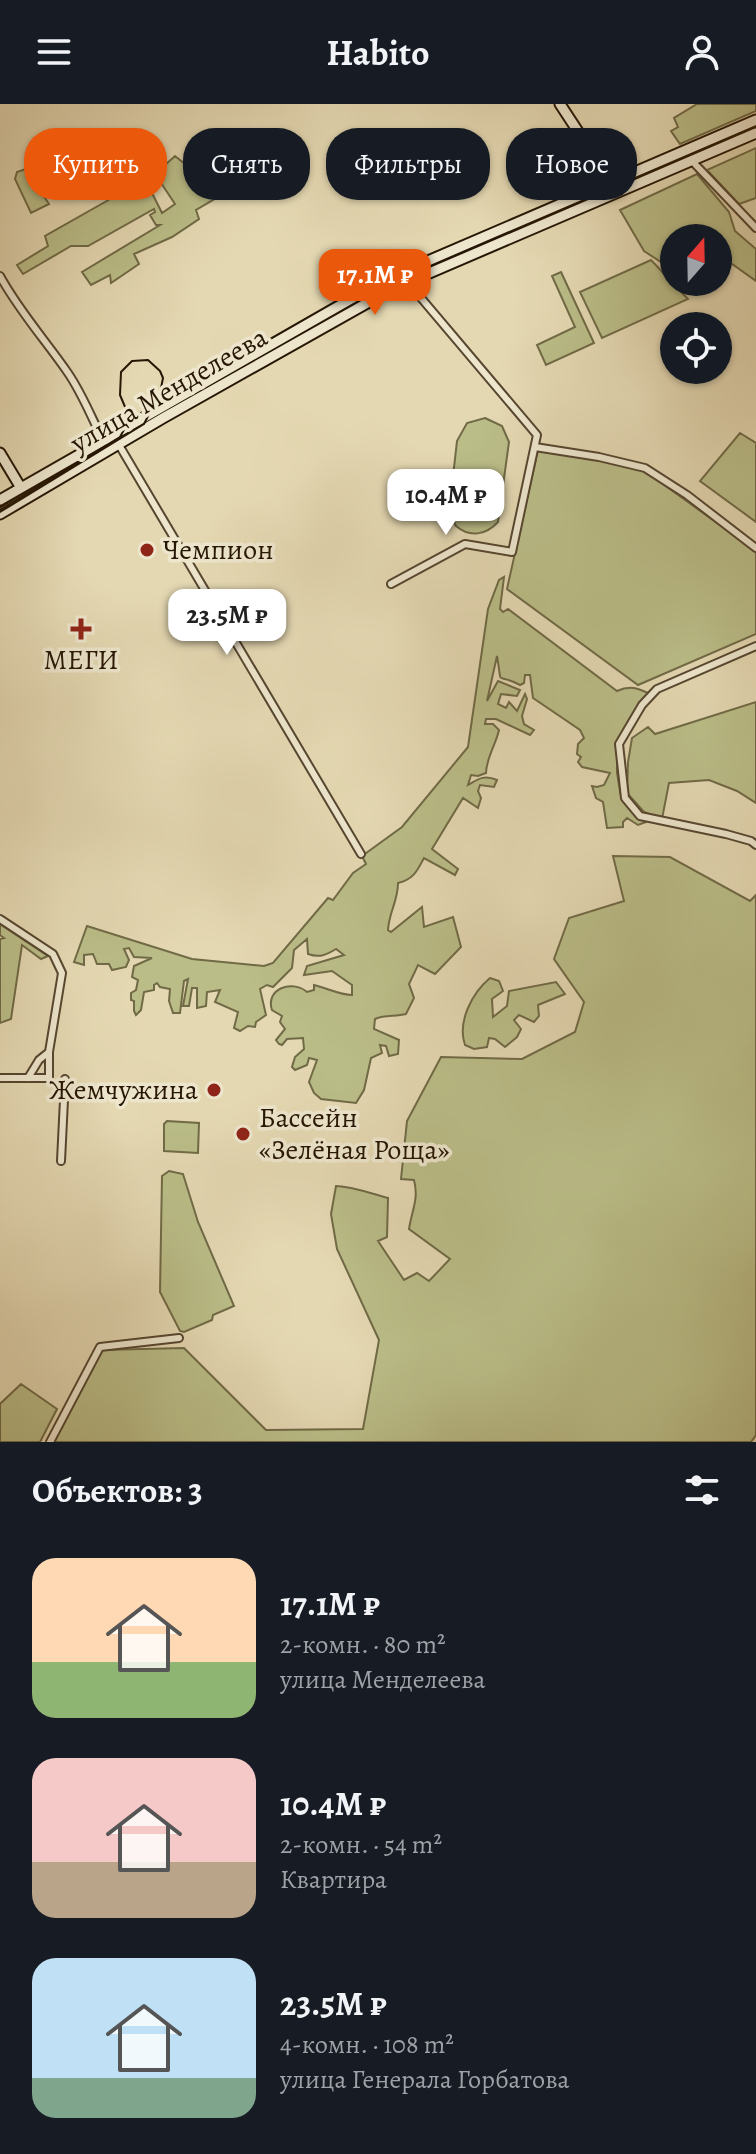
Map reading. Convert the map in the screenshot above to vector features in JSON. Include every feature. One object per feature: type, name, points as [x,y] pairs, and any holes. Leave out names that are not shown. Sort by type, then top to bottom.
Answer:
[{"type":"main road","points":[[560,104],[576,128]]},
{"type":"main road","name":"улица Менделеева","points":[[637,170],[756,120]]},
{"type":"main road","name":"улица Менделеева","points":[[637,183],[756,133]]},
{"type":"main road","name":"улица Менделеева","points":[[0,514],[404,278],[570,200]]},
{"type":"main road","name":"улица Менделеева","points":[[0,500],[328,311],[595,200]]},
{"type":"main road","points":[[0,453],[21,488]]},
{"type":"street","points":[[692,161],[756,228]]},
{"type":"street","points":[[0,276],[12,298],[78,388],[103,440],[119,445],[361,854]]},
{"type":"street","points":[[391,584],[465,544],[512,552],[537,435],[404,278]]},
{"type":"street","points":[[535,447],[645,468],[687,495],[756,548]]},
{"type":"street","points":[[756,646],[657,689],[642,705],[619,744],[625,798],[640,816],[726,834],[756,845]]},
{"type":"street","points":[[0,919],[53,954],[62,973],[49,1052],[49,1078],[0,1078]]},
{"type":"street","points":[[28,1078],[39,1060],[49,1052]]},
{"type":"street","points":[[61,1161],[65,1079]]},
{"type":"street","points":[[50,1442],[100,1347],[179,1338]]},
{"type":"green space","points":[[697,104],[756,104],[756,111],[680,144],[671,131],[678,127],[674,118]]},
{"type":"green space","points":[[756,148],[756,198],[739,204],[707,170]]},
{"type":"green space","points":[[175,156],[183,162],[183,200],[213,200],[196,210],[199,219],[172,237],[134,254],[139,264],[111,283],[110,275],[91,285],[82,272],[160,225],[156,225],[150,215],[155,212],[154,209],[88,246],[71,246],[23,274],[17,265],[48,246],[45,236],[109,200],[156,200],[162,213],[175,204],[167,192],[167,163]]},
{"type":"green space","points":[[24,170],[24,198],[15,179],[17,172]]},
{"type":"green space","points":[[697,174],[729,212],[735,231],[756,249],[756,281],[732,264],[732,224],[660,224],[660,261],[644,251],[620,210]]},
{"type":"green space","points":[[25,200],[46,200],[49,204],[31,213]]},
{"type":"green space","points":[[651,260],[660,269],[660,296],[685,296],[688,299],[602,338],[580,292]]},
{"type":"green space","points":[[561,272],[594,343],[546,365],[537,345],[575,327],[552,276]]},
{"type":"green space","points":[[485,418],[502,426],[509,442],[498,522],[488,530],[472,533],[456,526],[449,512],[457,441],[467,423]]},
{"type":"green space","points":[[740,433],[756,443],[756,522],[700,481]]},
{"type":"green space","points":[[538,450],[598,459],[645,471],[756,551],[756,634],[638,685],[507,589]]},
{"type":"green space","points":[[504,577],[500,609],[503,612],[508,609],[617,691],[634,688],[650,694],[617,745],[621,797],[646,822],[638,825],[627,818],[623,827],[607,828],[603,802],[596,798],[592,786],[604,785],[610,773],[582,767],[578,762],[581,757],[577,754],[578,744],[584,738],[580,730],[533,698],[530,675],[525,675],[524,683],[520,685],[501,678],[497,656],[487,701],[498,681],[520,690],[517,696],[501,694],[498,704],[506,708],[509,702],[517,711],[525,694],[524,724],[534,730],[530,735],[496,719],[486,719],[485,724],[493,724],[499,730],[498,735],[486,773],[471,775],[468,785],[484,778],[497,780],[494,787],[480,785],[478,808],[463,798],[432,849],[458,869],[455,875],[424,858],[411,877],[398,883],[388,930],[391,932],[422,907],[424,927],[453,917],[461,947],[435,974],[418,965],[409,984],[414,998],[406,1014],[375,1019],[374,1029],[399,1040],[398,1054],[389,1056],[386,1046],[380,1045],[382,1053],[371,1058],[364,1090],[356,1103],[321,1099],[314,1093],[309,1082],[317,1060],[309,1058],[307,1065],[295,1070],[292,1067],[295,1057],[304,1049],[303,1038],[287,1039],[282,1045],[279,1044],[276,1040],[285,1029],[280,1022],[282,1016],[272,1010],[271,1003],[272,996],[287,986],[307,992],[314,990],[314,985],[352,995],[352,985],[332,971],[304,975],[307,966],[344,955],[336,949],[323,955],[308,954],[307,939],[294,950],[292,968],[273,987],[267,985],[260,989],[266,1015],[256,1022],[255,1027],[248,1026],[240,1031],[234,1028],[238,1012],[215,1002],[220,990],[207,992],[206,1006],[197,1008],[197,988],[192,988],[189,1006],[183,1006],[188,979],[184,981],[180,1013],[173,1013],[169,1001],[170,989],[157,983],[154,990],[144,992],[141,1010],[136,1015],[134,1001],[131,1000],[138,980],[132,977],[134,966],[152,958],[134,957],[129,948],[124,949],[129,960],[126,967],[112,970],[109,964],[97,964],[93,954],[84,955],[84,965],[74,962],[87,926],[192,959],[264,966],[273,963],[328,898],[333,900],[353,873],[366,864],[362,856],[402,827],[468,747],[488,609],[499,580]]},
{"type":"green space","points":[[756,702],[756,803],[737,791],[709,780],[669,783],[662,819],[644,812],[627,793],[632,738],[648,727],[655,734]]},
{"type":"green space","points":[[613,856],[670,857],[750,901],[756,895],[756,1435],[751,1442],[53,1442],[102,1350],[184,1348],[266,1430],[363,1429],[379,1340],[337,1249],[331,1214],[336,1186],[388,1198],[387,1237],[378,1241],[404,1280],[417,1273],[429,1281],[450,1259],[409,1229],[416,1193],[414,1180],[401,1179],[407,1121],[441,1057],[522,1059],[575,1032],[584,1002],[554,959],[569,918],[624,901]]},
{"type":"green space","points":[[0,924],[48,956],[41,959],[22,945],[11,1019],[0,1023],[0,939],[4,938],[0,935]]},
{"type":"green space","points":[[490,978],[499,981],[503,991],[492,999],[493,1017],[507,1006],[509,991],[556,982],[565,994],[538,1005],[539,1016],[534,1022],[519,1015],[514,1020],[521,1029],[505,1047],[489,1038],[487,1047],[474,1049],[465,1045],[465,1018],[477,992]]},
{"type":"green space","points":[[167,1121],[199,1123],[198,1153],[164,1151],[164,1124]]},
{"type":"green space","points":[[169,1171],[183,1174],[198,1222],[234,1306],[184,1332],[180,1331],[160,1292],[162,1176]]},
{"type":"green space","points":[[21,1384],[57,1409],[40,1442],[0,1442],[0,1404]]},
{"type":"tram line","points":[[0,510],[120,437],[128,414],[120,395],[121,372],[132,361],[148,360],[160,371],[163,378],[160,393],[144,424],[0,512]]},
{"type":"place","name":"Чемпион","points":[[147,550]]},
{"type":"place","name":"МЕГИ","points":[[81,629]]},
{"type":"place","name":"Жемчужина","points":[[214,1090]]},
{"type":"place","name":"Бассейн «Зелёная Роща»","points":[[243,1134]]}]
